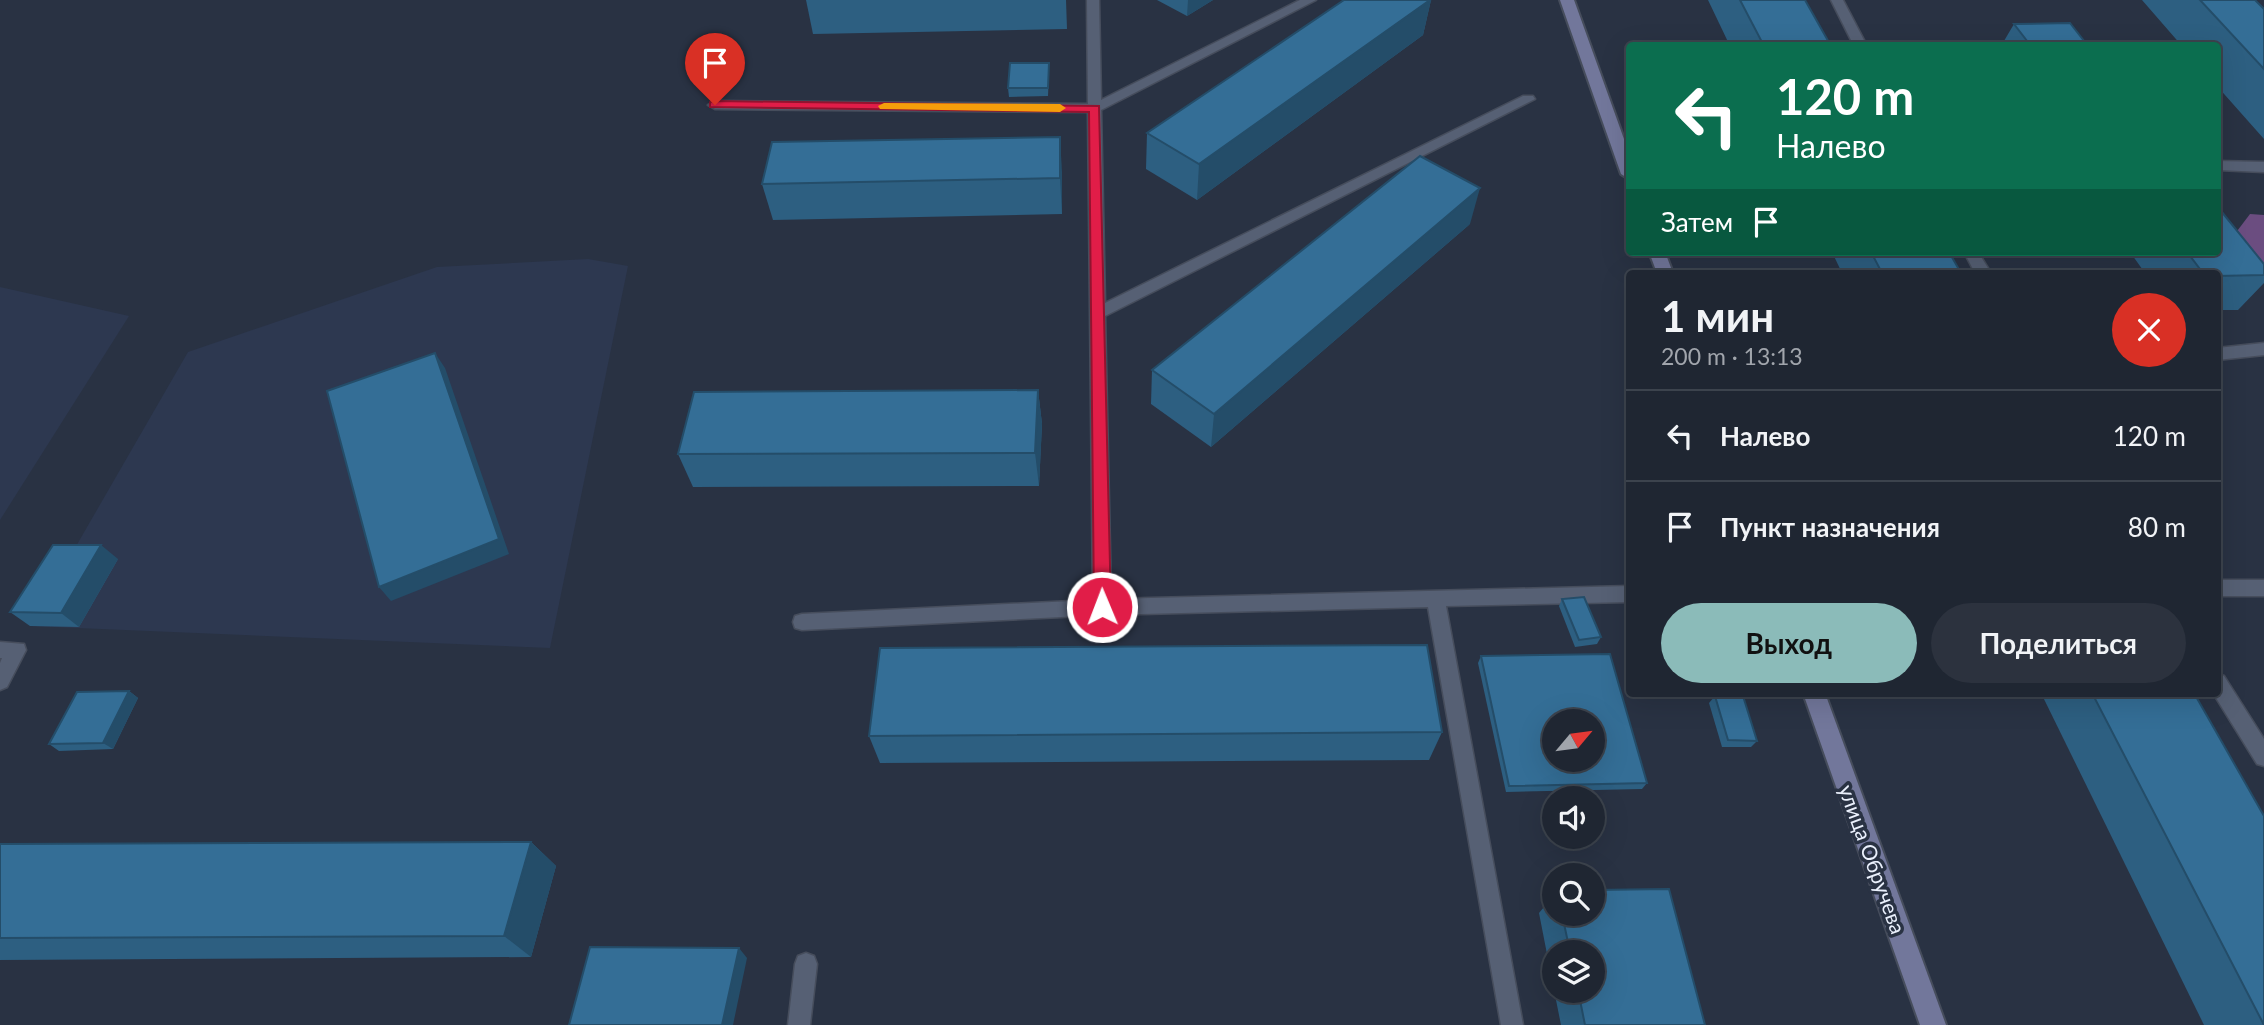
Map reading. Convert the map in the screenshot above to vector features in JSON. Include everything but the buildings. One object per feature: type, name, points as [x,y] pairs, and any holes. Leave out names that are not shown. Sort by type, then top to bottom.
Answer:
[{"type":"main road","points":[[1567,0],[1626,166]]},
{"type":"main road","name":"улица Обручева","points":[[1815,697],[1933,1025]]},
{"type":"lane","points":[[1093,0],[1102,607]]},
{"type":"lane","points":[[715,105],[1095,108],[1310,0]]},
{"type":"lane","points":[[1837,0],[1859,42]]},
{"type":"lane","points":[[1098,313],[1528,99]]},
{"type":"lane","points":[[2221,165],[2264,167]]},
{"type":"lane","points":[[2221,354],[2264,349]]},
{"type":"lane","points":[[2221,588],[2264,588]]},
{"type":"lane","points":[[802,622],[1102,607],[1626,594]]},
{"type":"lane","points":[[1435,597],[1512,1025]]},
{"type":"lane","points":[[0,650],[17,650],[0,681]]},
{"type":"lane","points":[[2221,688],[2264,757]]},
{"type":"lane","points":[[799,1025],[806,964]]},
{"type":"shaded area","points":[[2250,214],[2264,215],[2264,278],[2225,247]]},
{"type":"shaded area","points":[[588,259],[628,266],[550,648],[30,626],[188,352],[437,267]]},
{"type":"shaded area","points":[[0,287],[129,316],[0,520]]},
{"type":"slow traffic","points":[[884,106],[1060,108]]},
{"type":"route","points":[[715,105],[1095,108],[1102,607]]}]
